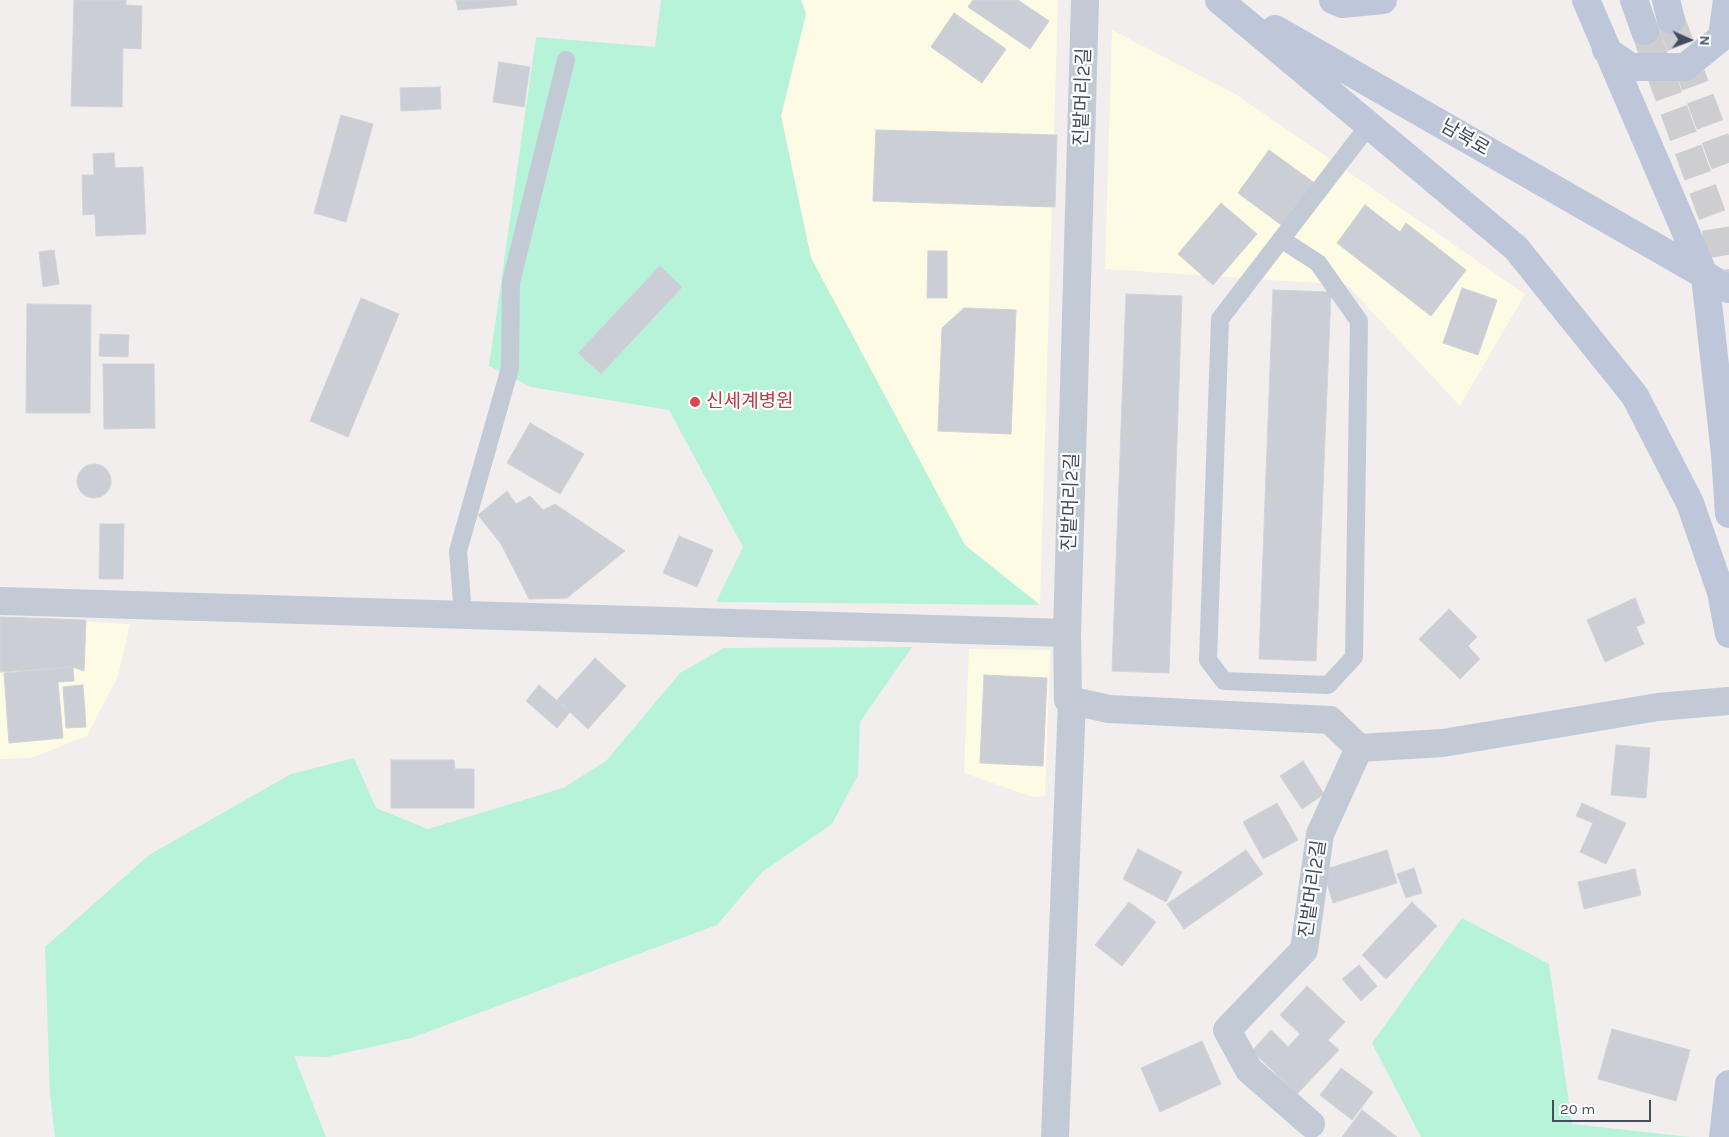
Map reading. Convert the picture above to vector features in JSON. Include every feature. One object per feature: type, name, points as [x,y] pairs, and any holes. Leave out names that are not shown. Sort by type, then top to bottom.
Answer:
[{"type":"main road","points":[[1220,0],[1516,248],[1635,396],[1690,503],[1721,592],[1729,634]]},
{"type":"main road","name":"남북로","points":[[1224,0],[1729,290]]},
{"type":"main road","points":[[1333,0],[1342,4],[1383,0]]},
{"type":"main road","points":[[1586,0],[1705,277],[1725,454],[1729,514]]},
{"type":"main road","points":[[1634,0],[1645,31]]},
{"type":"main road","points":[[1606,50],[1631,67],[1685,67],[1722,37],[1727,0]]},
{"type":"main road","points":[[1723,1137],[1729,1084]]},
{"type":"street","name":"진밭머리2길","points":[[1072,701],[1068,700],[1067,633],[1086,0]]},
{"type":"street","points":[[0,601],[1067,633]]},
{"type":"street","points":[[1055,1137],[1072,701],[1109,709],[1330,720],[1359,748],[1443,743],[1658,707],[1729,701]]},
{"type":"street","name":"진밭머리2길","points":[[1312,1124],[1249,1070],[1227,1030],[1304,950],[1320,834],[1359,748]]},
{"type":"lane","points":[[463,615],[458,550],[510,368],[511,282],[566,60]]},
{"type":"lane","points":[[1281,239],[1318,263],[1359,322],[1354,657],[1328,685],[1224,681],[1208,660],[1220,319],[1281,239],[1369,124]]},
{"type":"shaded area","points":[[801,0],[1058,0],[1040,605],[965,546],[811,258],[781,116],[806,14]]},
{"type":"shaded area","points":[[1112,30],[1237,95],[1525,294],[1460,406],[1347,285],[1105,269]]},
{"type":"shaded area","points":[[0,617],[130,624],[118,676],[87,736],[31,758],[0,759]]},
{"type":"shaded area","points":[[969,649],[1050,650],[1045,796],[1033,797],[964,773]]},
{"type":"green space","points":[[661,0],[801,0],[806,14],[781,116],[811,258],[965,545],[1040,605],[716,602],[743,547],[669,410],[531,387],[489,366],[536,37],[655,47]]},
{"type":"green space","points":[[912,647],[860,722],[858,775],[832,824],[762,872],[717,925],[411,1038],[327,1057],[294,1056],[326,1137],[55,1137],[50,1095],[45,947],[149,855],[291,774],[354,758],[376,808],[428,829],[563,788],[606,761],[680,673],[724,648]]},
{"type":"green space","points":[[1462,918],[1549,964],[1572,1124],[1690,1137],[1421,1137],[1372,1043]]},
{"type":"building","points":[[74,0],[126,0],[126,5],[142,6],[141,49],[123,48],[122,107],[71,106]]},
{"type":"building","points":[[456,0],[516,0],[517,5],[458,10]]},
{"type":"building","points":[[973,0],[1018,0],[1049,21],[1030,49],[968,7]]},
{"type":"building","points":[[954,13],[1006,49],[982,83],[931,47]]},
{"type":"building","points":[[499,62],[530,67],[524,107],[493,102]]},
{"type":"building","points":[[440,87],[441,109],[401,111],[400,88]]},
{"type":"building","points":[[341,115],[373,124],[346,222],[314,213]]},
{"type":"building","points":[[876,130],[1057,135],[1055,207],[873,201]]},
{"type":"building","points":[[1269,150],[1316,184],[1284,227],[1238,193]]},
{"type":"building","points":[[114,153],[115,168],[143,167],[146,234],[96,236],[95,214],[83,215],[82,175],[94,175],[93,154]]},
{"type":"building","points":[[1221,203],[1257,234],[1213,285],[1178,254]]},
{"type":"building","points":[[1365,205],[1400,232],[1406,223],[1466,270],[1431,316],[1337,243]]},
{"type":"building","points":[[54,250],[59,284],[43,287],[39,252]]},
{"type":"building","points":[[928,251],[947,251],[947,298],[927,298]]},
{"type":"building","points":[[660,266],[682,287],[601,374],[578,353]]},
{"type":"building","points":[[1462,288],[1497,300],[1478,355],[1443,343]]},
{"type":"building","points":[[1273,290],[1331,292],[1316,661],[1259,659]]},
{"type":"building","points":[[1126,294],[1182,296],[1169,673],[1112,671]]},
{"type":"building","points":[[361,298],[399,314],[348,437],[310,421]]},
{"type":"building","points":[[27,304],[91,305],[90,413],[26,413]]},
{"type":"building","points":[[964,308],[1016,310],[1011,434],[938,431],[942,328]]},
{"type":"building","points":[[100,334],[129,335],[128,357],[99,356]]},
{"type":"building","points":[[103,364],[154,364],[155,428],[104,429]]},
{"type":"building","points":[[530,423],[584,454],[560,494],[507,463]]},
{"type":"building","points":[[94,464],[101,465],[106,469],[110,474],[110,488],[106,493],[101,497],[94,498],[87,497],[82,493],[78,488],[77,481],[78,474],[82,469],[87,465]]},
{"type":"building","points":[[507,491],[516,504],[530,496],[543,510],[555,504],[625,551],[567,598],[529,599],[501,544],[478,515]]},
{"type":"building","points":[[100,524],[124,524],[123,579],[99,579]]},
{"type":"building","points":[[679,536],[713,550],[697,587],[663,573]]},
{"type":"building","points":[[1635,598],[1645,623],[1636,627],[1644,644],[1605,662],[1587,620]]},
{"type":"building","points":[[1449,609],[1477,637],[1468,646],[1480,659],[1460,679],[1419,639]]},
{"type":"building","points":[[0,617],[86,620],[84,671],[73,667],[0,672]]},
{"type":"building","points":[[595,658],[626,686],[588,729],[557,700]]},
{"type":"building","points":[[73,667],[74,681],[58,682],[63,738],[9,743],[4,673]]},
{"type":"building","points":[[984,675],[1047,678],[1043,766],[980,763]]},
{"type":"building","points":[[83,685],[86,727],[66,728],[63,687]]},
{"type":"building","points":[[539,685],[570,712],[557,728],[526,701]]},
{"type":"building","points":[[1616,745],[1650,748],[1646,798],[1611,795]]},
{"type":"building","points":[[391,760],[454,760],[455,769],[474,769],[474,808],[391,808]]},
{"type":"building","points":[[1303,761],[1324,794],[1302,809],[1280,776]]},
{"type":"building","points":[[1277,803],[1298,840],[1263,859],[1243,822]]},
{"type":"building","points":[[1582,803],[1626,823],[1606,864],[1580,852],[1593,823],[1576,816]]},
{"type":"building","points":[[1138,849],[1182,872],[1166,902],[1123,879]]},
{"type":"building","points":[[1246,850],[1263,874],[1184,929],[1167,904]]},
{"type":"building","points":[[1387,850],[1397,883],[1333,903],[1323,870]]},
{"type":"building","points":[[1414,868],[1422,893],[1406,898],[1397,874]]},
{"type":"building","points":[[1635,869],[1641,895],[1584,909],[1578,882]]},
{"type":"building","points":[[1129,902],[1156,922],[1122,966],[1095,945]]},
{"type":"building","points":[[1412,902],[1437,926],[1386,979],[1362,955]]},
{"type":"building","points":[[1359,965],[1377,986],[1361,1001],[1342,979]]},
{"type":"building","points":[[1307,986],[1345,1022],[1328,1040],[1339,1050],[1297,1094],[1252,1051],[1271,1030],[1288,1047],[1300,1034],[1280,1015]]},
{"type":"building","points":[[1612,1029],[1690,1050],[1676,1101],[1598,1079]]},
{"type":"building","points":[[1202,1041],[1221,1084],[1160,1112],[1141,1068]]},
{"type":"building","points":[[1341,1068],[1373,1092],[1352,1120],[1320,1095]]},
{"type":"building","points":[[1362,1110],[1397,1137],[1342,1137]]},
{"type":"tunnel","points":[[1671,20],[1729,176]]},
{"type":"tunnel","points":[[1645,31],[1715,223],[1729,311]]},
{"type":"place","name":"신세계병원","points":[[695,402]]}]
